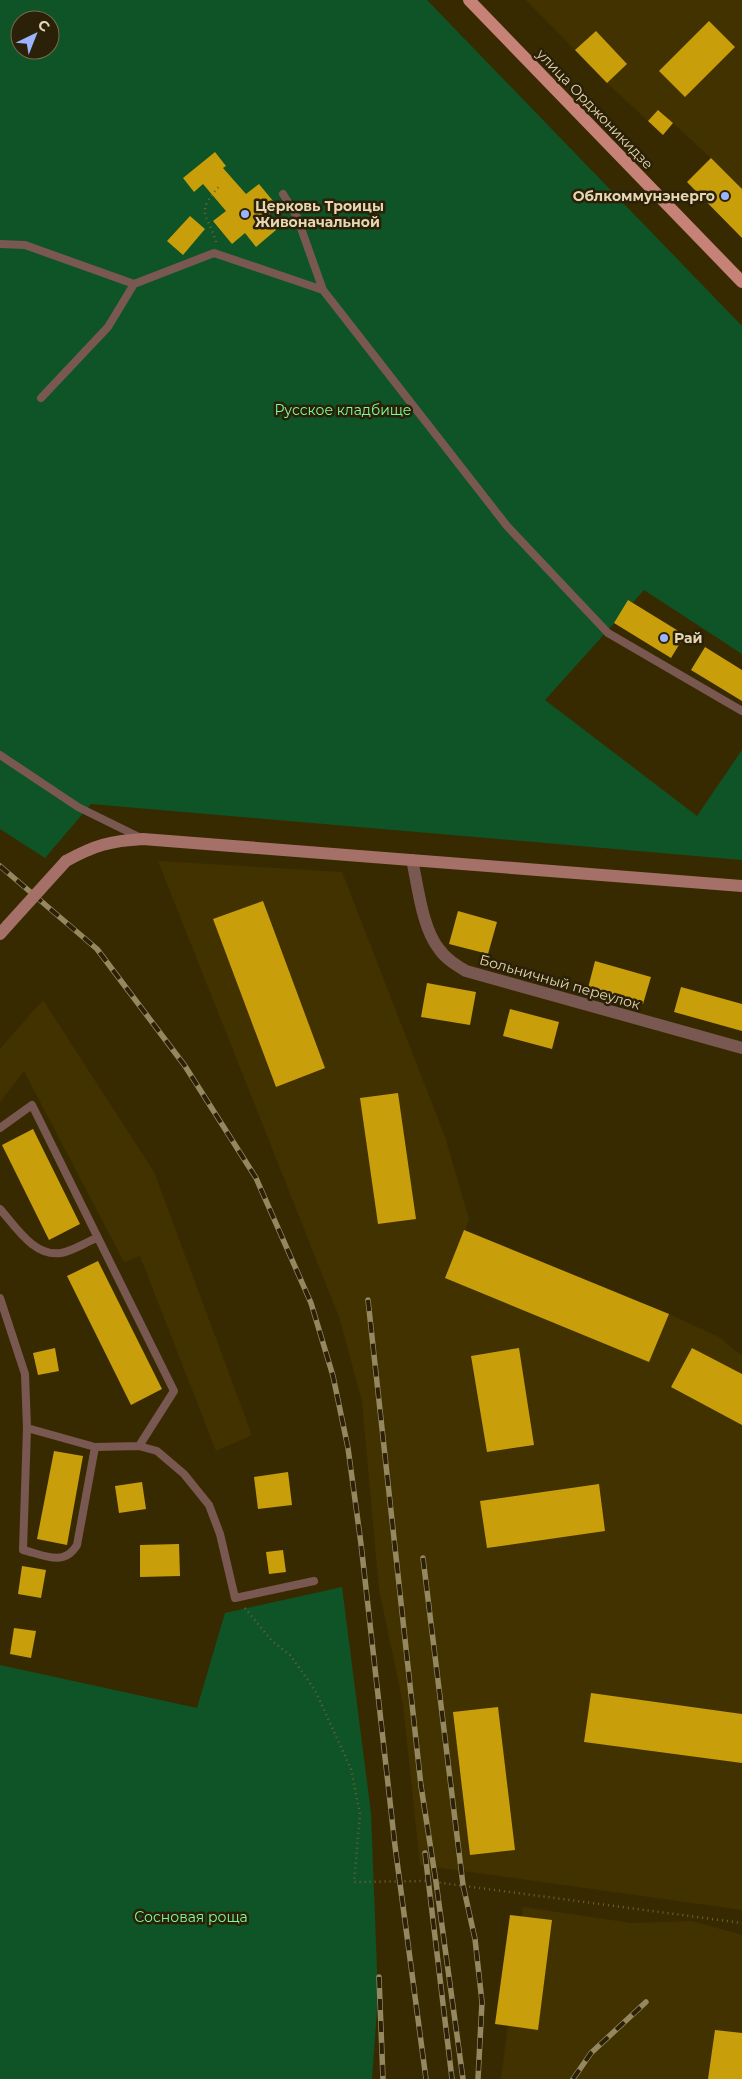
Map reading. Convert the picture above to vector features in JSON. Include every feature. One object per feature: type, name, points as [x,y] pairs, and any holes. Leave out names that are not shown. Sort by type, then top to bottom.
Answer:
[{"type":"main road","name":"улица Орджоникидзе","points":[[469,0],[742,282]]},
{"type":"street","points":[[4,929],[66,861],[90,848],[115,840],[143,839],[742,886]]},
{"type":"street","name":"Больничный переулок","points":[[412,860],[429,934],[439,950],[451,962],[466,971],[742,1048]]},
{"type":"lane","points":[[283,194],[297,217],[324,290],[507,526],[608,633],[742,711]]},
{"type":"lane","points":[[0,244],[25,246],[134,284]]},
{"type":"lane","points":[[40,398],[108,328],[134,284],[214,253],[324,290]]},
{"type":"lane","points":[[0,755],[78,807],[143,839]]},
{"type":"lane","points":[[0,1128],[32,1105],[174,1392],[139,1446]]},
{"type":"lane","points":[[0,1210],[32,1244],[44,1252],[62,1253],[98,1238]]},
{"type":"lane","points":[[0,1298],[24,1374],[27,1428],[23,1550],[61,1559],[72,1554],[77,1545],[95,1447]]},
{"type":"lane","points":[[27,1428],[95,1447],[139,1446],[157,1451],[184,1474],[208,1505],[220,1534],[235,1598],[314,1581]]},
{"type":"path","points":[[214,253],[216,241],[204,216],[207,200],[221,184]]},
{"type":"path","points":[[235,1598],[272,1641],[290,1656],[315,1690],[351,1769],[360,1814],[354,1882],[427,1881],[742,1923]]},
{"type":"shaded area","points":[[526,0],[742,0],[742,189],[659,110],[648,121],[607,83]]},
{"type":"shaded area","points":[[158,861],[342,872],[445,1137],[469,1219],[465,1230],[669,1314],[719,1337],[742,1356],[742,1910],[420,1865],[403,1704],[379,1589],[362,1401],[339,1317]]},
{"type":"shaded area","points":[[43,1000],[154,1172],[252,1435],[216,1451],[140,1256],[124,1262],[24,1071],[0,1102],[0,1049]]},
{"type":"shaded area","points":[[523,1907],[632,1923],[692,1921],[742,1935],[742,2079],[501,2079]]},
{"type":"green space","name":"Русское кладбище","points":[[0,0],[427,0],[742,326],[742,654],[644,590],[545,700],[697,816],[742,750],[742,860],[91,804],[45,858],[0,829]]},
{"type":"green space","name":"Сосновая роща","points":[[342,1587],[371,1813],[378,1995],[372,2079],[0,2079],[0,1665],[197,1708],[225,1613]]},
{"type":"building","points":[[709,21],[735,47],[685,97],[659,71]]},
{"type":"building","points":[[596,31],[627,64],[607,83],[575,50]]},
{"type":"building","points":[[658,110],[673,123],[663,135],[648,121]]},
{"type":"building","name":"Церковь Троицы Живоначальной","points":[[215,152],[226,166],[223,168],[246,194],[259,184],[278,207],[265,217],[276,230],[256,247],[245,233],[232,244],[213,221],[226,211],[203,184],[194,192],[183,178]]},
{"type":"building","points":[[711,158],[742,189],[742,238],[687,182]]},
{"type":"building","points":[[190,216],[205,229],[183,255],[167,241]]},
{"type":"building","points":[[628,600],[685,635],[671,658],[614,623]]},
{"type":"building","points":[[705,647],[742,670],[742,701],[691,670]]},
{"type":"building","points":[[263,901],[325,1068],[276,1087],[213,919]]},
{"type":"building","points":[[458,911],[497,922],[488,954],[449,944]]},
{"type":"building","points":[[595,961],[651,977],[643,1004],[588,988]]},
{"type":"building","points":[[427,983],[476,992],[470,1025],[421,1017]]},
{"type":"building","points":[[681,987],[742,1004],[742,1031],[674,1012]]},
{"type":"building","points":[[510,1009],[559,1022],[552,1049],[503,1036]]},
{"type":"building","points":[[398,1093],[416,1219],[378,1224],[360,1098]]},
{"type":"building","points":[[33,1129],[80,1224],[49,1240],[2,1145]]},
{"type":"building","points":[[464,1230],[669,1314],[649,1362],[445,1278]]},
{"type":"building","points":[[98,1261],[162,1389],[131,1405],[67,1276]]},
{"type":"building","points":[[55,1348],[59,1371],[38,1375],[33,1353]]},
{"type":"building","points":[[519,1348],[534,1445],[487,1452],[471,1356]]},
{"type":"building","points":[[692,1348],[742,1374],[742,1425],[671,1387]]},
{"type":"building","points":[[54,1451],[83,1456],[67,1545],[37,1539]]},
{"type":"building","points":[[288,1472],[292,1505],[258,1509],[254,1477]]},
{"type":"building","points":[[142,1482],[146,1509],[119,1513],[115,1486]]},
{"type":"building","points":[[599,1484],[605,1531],[487,1548],[480,1501]]},
{"type":"building","points":[[179,1544],[180,1576],[140,1577],[140,1545]]},
{"type":"building","points":[[283,1550],[286,1572],[269,1574],[266,1552]]},
{"type":"building","points":[[22,1566],[46,1570],[41,1598],[18,1594]]},
{"type":"building","points":[[14,1628],[36,1631],[31,1658],[10,1654]]},
{"type":"building","points":[[591,1693],[742,1714],[742,1763],[584,1742]]},
{"type":"building","points":[[498,1707],[515,1850],[470,1855],[453,1712]]},
{"type":"building","points":[[510,1915],[552,1920],[538,2030],[495,2024]]},
{"type":"building","points":[[715,2030],[742,2033],[742,2079],[708,2079]]},
{"type":"railway","points":[[0,866],[97,949],[185,1066],[256,1178],[311,1303],[333,1376],[348,1448],[361,1544],[395,1846],[426,2079]]},
{"type":"railway","points":[[368,1300],[421,1786],[463,2079]]},
{"type":"railway","points":[[423,1558],[463,1885],[475,1939],[482,2002],[478,2079]]},
{"type":"railway","points":[[425,1853],[452,2079]]},
{"type":"railway","points":[[379,1977],[383,2079]]},
{"type":"railway","points":[[573,2079],[591,2053],[646,2002]]},
{"type":"place","name":"Облкоммунэнерго","points":[[725,196]]},
{"type":"place","name":"Церковь Троицы Живоначальной","points":[[245,214]]},
{"type":"place","name":"Рай","points":[[664,638]]}]
